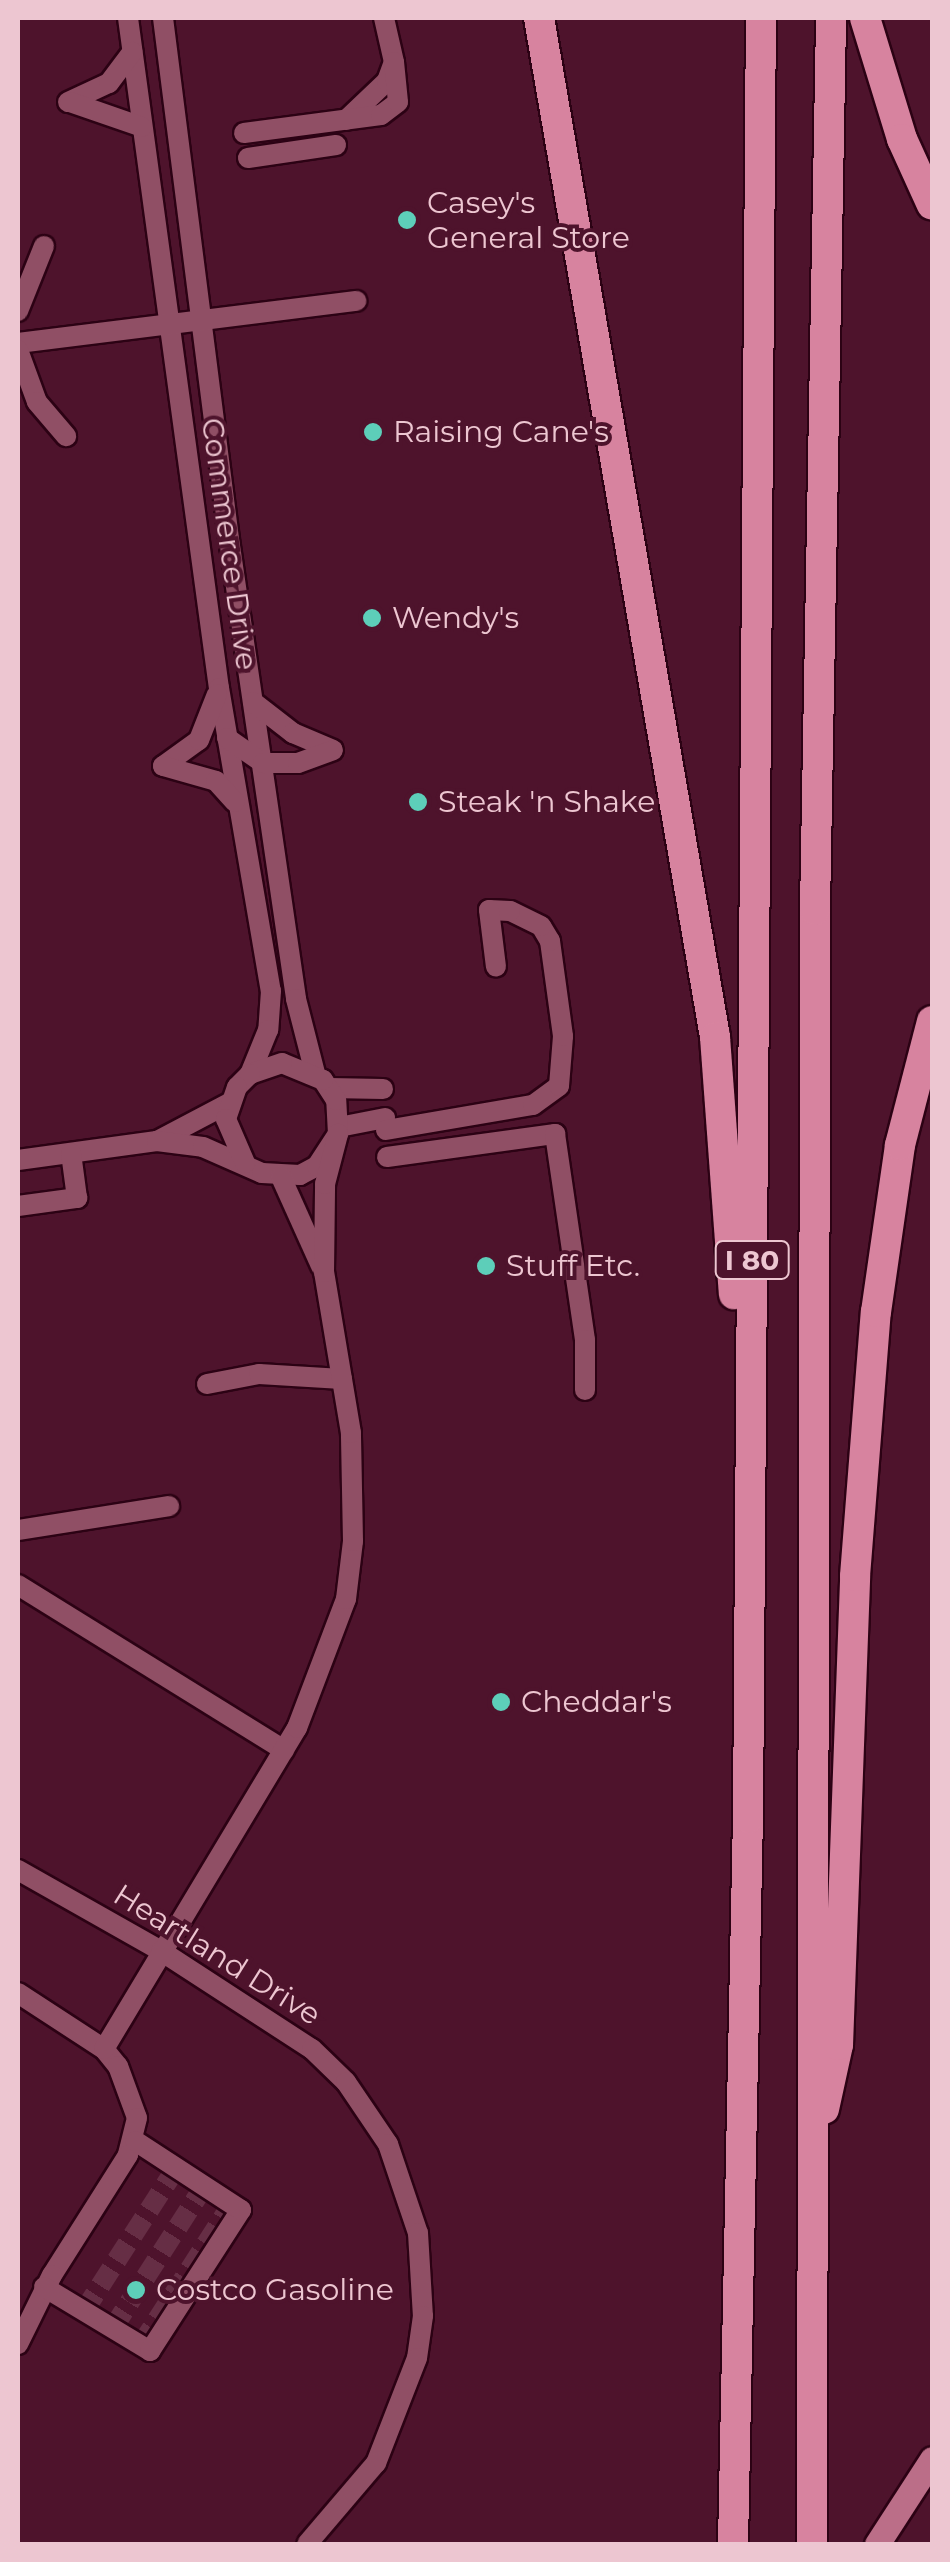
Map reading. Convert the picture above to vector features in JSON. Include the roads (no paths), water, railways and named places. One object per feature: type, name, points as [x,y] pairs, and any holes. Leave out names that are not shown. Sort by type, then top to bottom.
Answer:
[{"type":"highway","points":[[539,18],[715,1036],[750,1551]]},
{"type":"highway","points":[[749,18],[756,222]]},
{"type":"highway","name":"I 80","points":[[733,2544],[750,1551],[760,18]]},
{"type":"highway","name":"I 80","points":[[812,2544],[815,910],[831,18]]},
{"type":"highway","points":[[865,18],[902,140],[932,204]]},
{"type":"highway","points":[[811,2166],[838,2045],[855,1576],[876,1312],[900,1144],[932,1021]]},
{"type":"main road","points":[[876,2544],[932,2460]]},
{"type":"street","name":"Commerce Drive","points":[[128,18],[220,688],[272,1011],[250,1074]]},
{"type":"street","name":"Commerce Drive","points":[[163,18],[200,321],[296,999],[322,1080]]},
{"type":"street","points":[[244,133],[346,120],[387,81],[394,62],[384,18]]},
{"type":"street","points":[[132,52],[110,82],[68,102],[142,127]]},
{"type":"street","points":[[248,158],[336,145]]},
{"type":"street","points":[[18,312],[44,246]]},
{"type":"street","points":[[66,436],[37,402],[18,347],[356,301]]},
{"type":"street","points":[[220,688],[199,740],[164,766],[216,781],[237,805]]},
{"type":"street","points":[[228,738],[263,763],[298,762],[332,750],[292,733],[253,702]]},
{"type":"street","points":[[18,1160],[157,1141],[203,1147],[281,1177],[317,1166],[339,1131],[533,1106],[558,1086],[563,1036],[550,941],[542,926],[510,911],[489,910],[496,966]]},
{"type":"street","points":[[157,1141],[229,1103],[250,1074],[282,1064],[322,1080],[383,1089]]},
{"type":"street","points":[[104,2049],[284,1750],[312,1697],[346,1598],[354,1491],[342,1378],[324,1272],[325,1184],[339,1131],[322,1080]]},
{"type":"street","points":[[229,1103],[228,1136],[246,1163]]},
{"type":"street","points":[[387,1157],[555,1134],[585,1340],[584,1390]]},
{"type":"street","points":[[18,1206],[77,1198],[71,1153]]},
{"type":"street","points":[[281,1177],[324,1272]]},
{"type":"street","points":[[208,1384],[259,1374],[342,1378]]},
{"type":"street","points":[[18,1530],[169,1506]]},
{"type":"street","points":[[18,1585],[284,1750]]},
{"type":"street","name":"Heartland Drive","points":[[18,1870],[259,2011],[346,2082],[388,2144],[418,2233],[423,2316],[408,2392],[376,2464],[306,2544]]},
{"type":"street","points":[[18,1994],[104,2049],[136,2108],[135,2141],[44,2288],[18,2344]]},
{"type":"street","points":[[44,2288],[150,2351],[241,2210],[135,2141]]},
{"type":"tunnel","points":[[84,2311],[176,2168]]},
{"type":"tunnel","points":[[113,2328],[204,2186]]},
{"type":"tunnel","points":[[141,2345],[232,2204]]},
{"type":"place","name":"Casey's General Store","points":[[407,220]]},
{"type":"place","name":"Raising Cane's","points":[[373,432]]},
{"type":"place","name":"Wendy's","points":[[372,618]]},
{"type":"place","name":"Steak 'n Shake","points":[[418,802]]},
{"type":"place","name":"Stuff Etc.","points":[[486,1266]]},
{"type":"place","name":"Cheddar's","points":[[501,1702]]},
{"type":"place","name":"Costco Gasoline","points":[[136,2290]]}]
